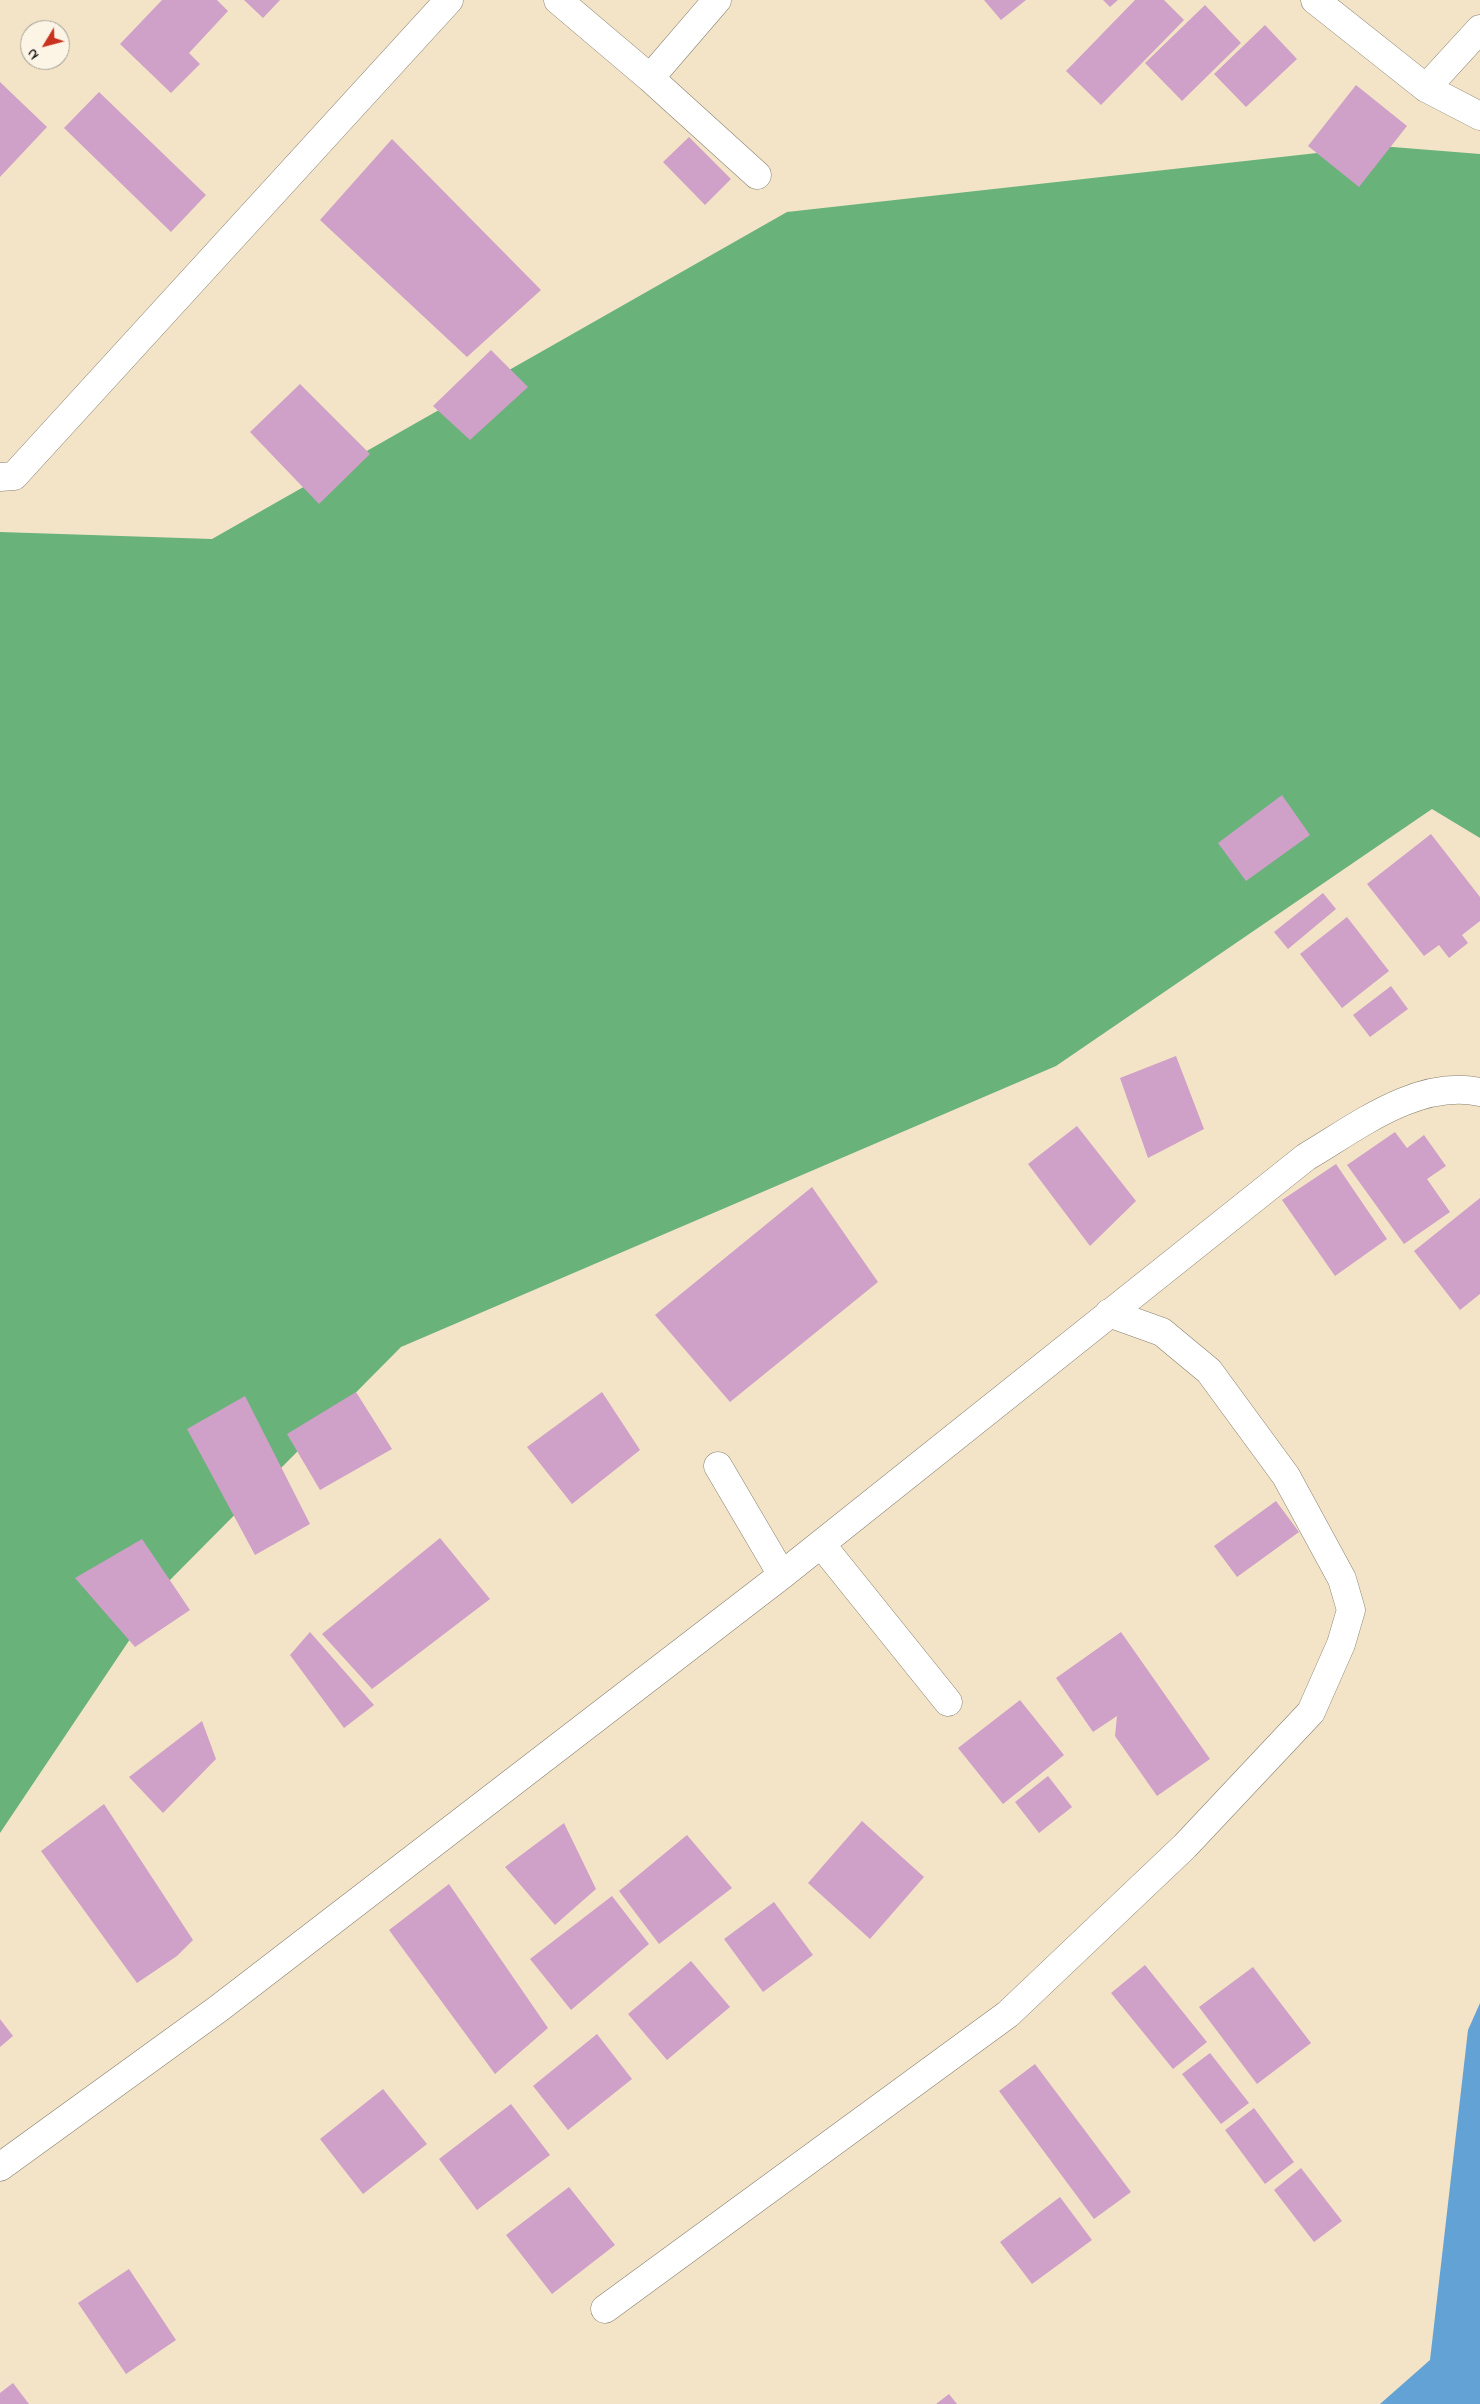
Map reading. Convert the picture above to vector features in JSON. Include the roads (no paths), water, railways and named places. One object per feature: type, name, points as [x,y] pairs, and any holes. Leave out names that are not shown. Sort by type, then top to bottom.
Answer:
[{"type":"street","points":[[0,477],[14,476],[449,0]]},
{"type":"street","points":[[558,0],[650,78],[757,175]]},
{"type":"street","points":[[650,78],[717,0]]},
{"type":"street","points":[[1315,0],[1426,88],[1480,116]]},
{"type":"street","points":[[1426,88],[1480,29]]},
{"type":"street","points":[[0,2167],[218,2009],[782,1575],[1306,1157],[1399,1104],[1438,1091],[1480,1092]]},
{"type":"street","points":[[605,2310],[1008,2014],[1185,1846],[1311,1712],[1341,1644],[1351,1610],[1342,1579],[1286,1476],[1209,1371],[1162,1332],[1109,1313]]},
{"type":"street","points":[[718,1466],[782,1575]]},
{"type":"street","points":[[821,1544],[948,1702]]},
{"type":"water","points":[[1480,2003],[1480,2404],[1380,2404],[1430,2360],[1468,2030]]}]
